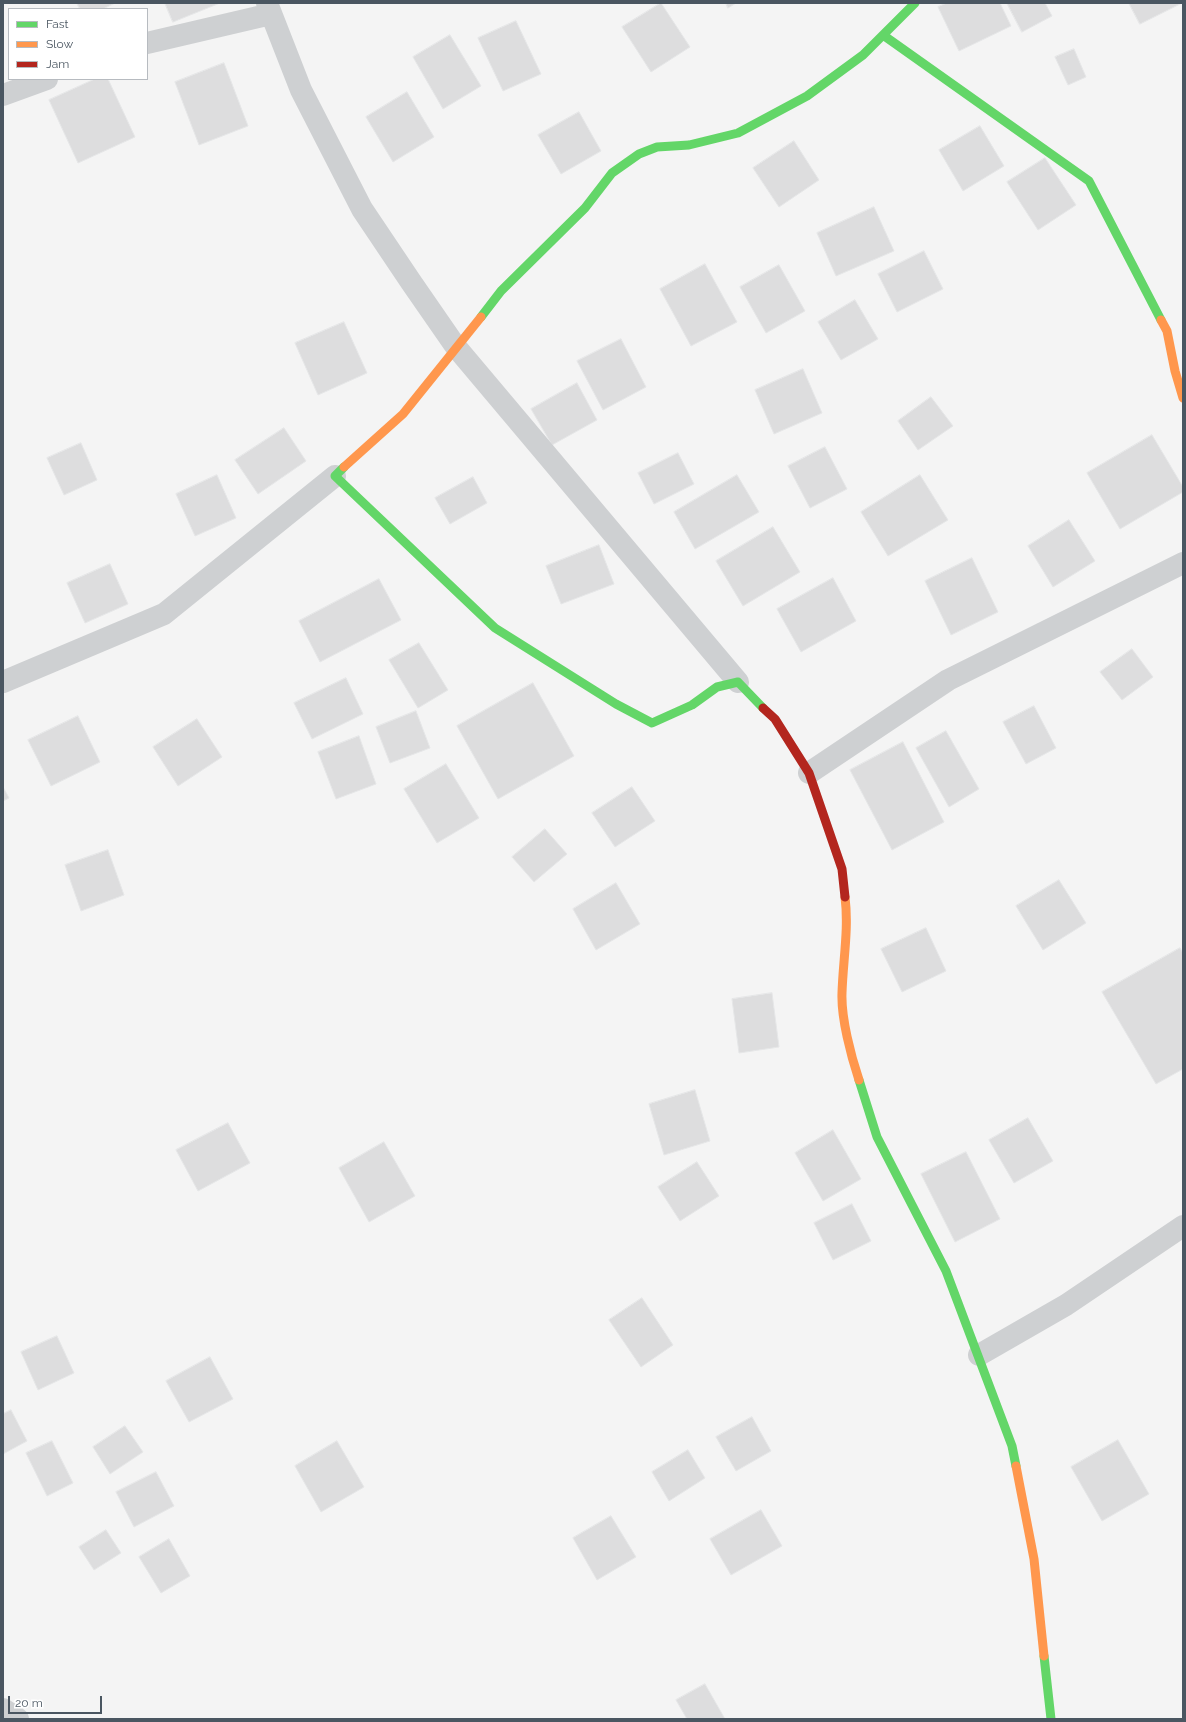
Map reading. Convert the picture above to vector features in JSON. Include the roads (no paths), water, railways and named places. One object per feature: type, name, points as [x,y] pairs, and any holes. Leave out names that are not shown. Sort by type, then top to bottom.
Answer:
[{"type":"street","points":[[3,682],[164,614],[334,476],[403,414],[501,291],[584,208],[612,173],[639,154],[657,147],[689,145],[738,133],[807,96],[863,55],[915,3]]},
{"type":"street","points":[[148,43],[269,8],[301,90],[362,209],[456,347],[754,701],[775,718],[809,773],[842,869],[848,920],[842,994],[850,1053],[877,1137],[946,1271],[979,1355],[1012,1446],[1034,1559],[1051,1719]]},
{"type":"street","points":[[883,35],[1089,181],[1167,331],[1175,371],[1183,398]]},
{"type":"street","points":[[3,95],[44,80]]},
{"type":"street","points":[[334,476],[495,628],[616,704],[652,723],[692,704],[717,687],[738,682]]},
{"type":"street","points":[[809,773],[948,680],[1183,563]]},
{"type":"street","points":[[979,1355],[1066,1305],[1183,1226]]},
{"type":"street","points":[[3,1709],[18,1719]]}]
